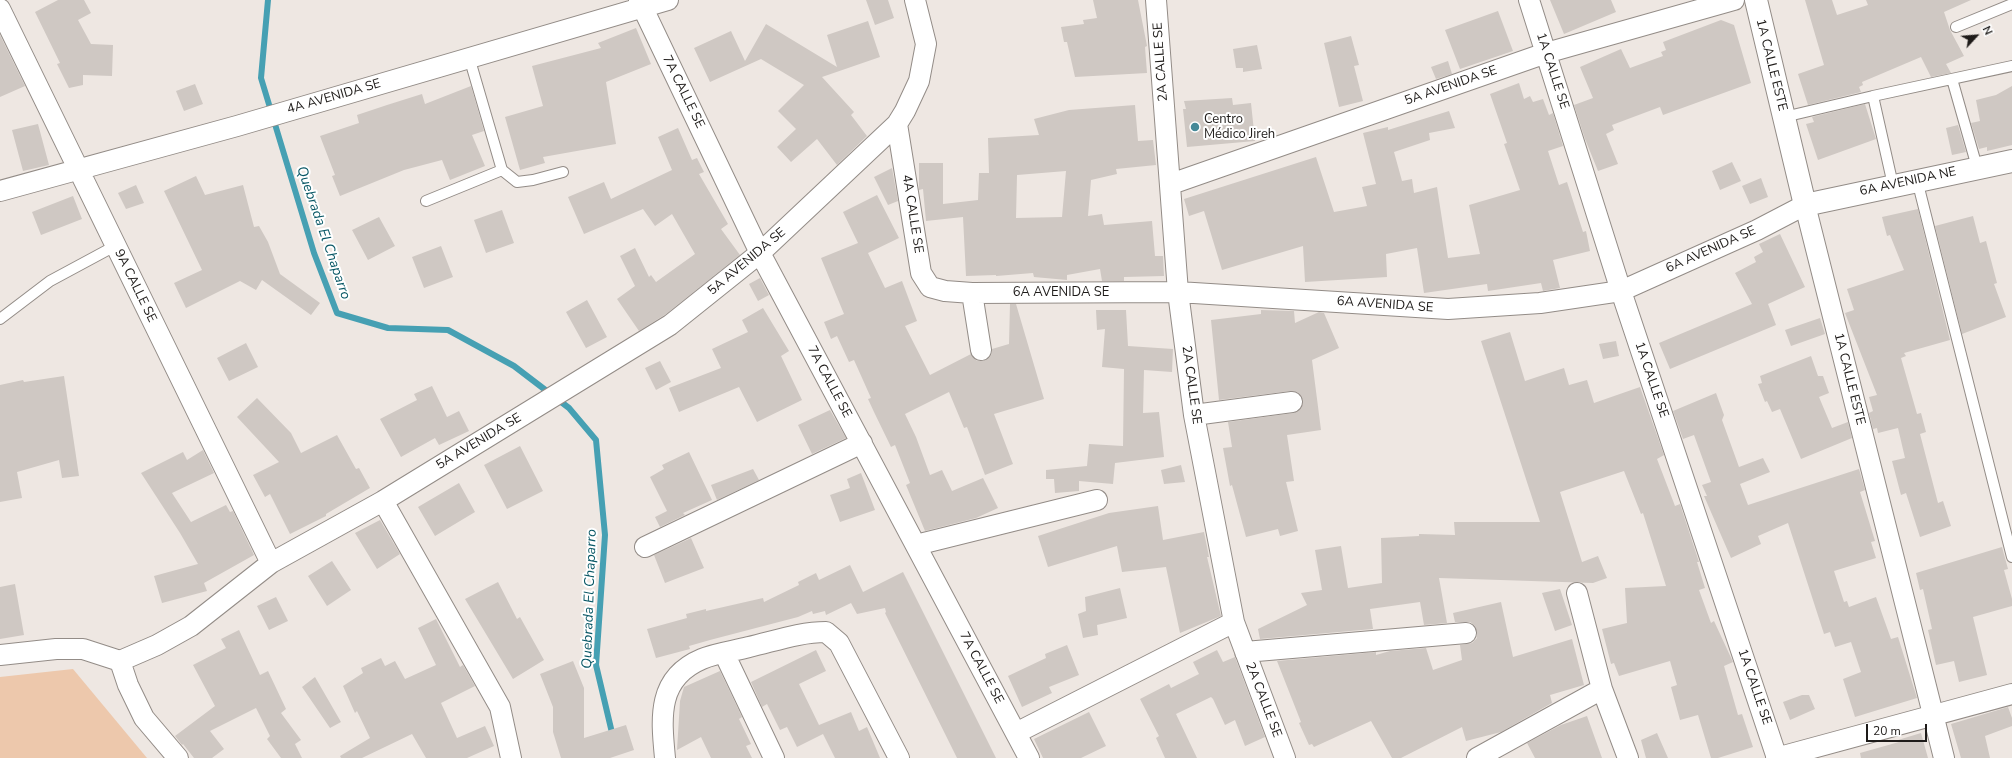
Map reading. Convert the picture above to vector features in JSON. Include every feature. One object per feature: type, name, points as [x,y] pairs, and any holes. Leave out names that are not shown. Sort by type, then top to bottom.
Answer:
[{"type":"main road","name":"1A CALLE ESTE","points":[[1756,0],[1805,205]]},
{"type":"main road","name":"6A AVENIDA NE","points":[[1805,205],[1977,167],[2012,161]]},
{"type":"street","name":"4A AVENIDA SE","points":[[0,191],[237,126],[640,4],[668,0]]},
{"type":"street","points":[[901,118],[919,81],[926,44],[915,0]]},
{"type":"street","name":"2A CALLE SE","points":[[1156,0],[1178,292],[1194,415],[1234,622],[1285,758]]},
{"type":"street","name":"1A CALLE SE","points":[[1529,0],[1621,291],[1777,758]]},
{"type":"street","name":"5A AVENIDA SE","points":[[1171,184],[1546,53],[1734,0]]},
{"type":"street","name":"7A CALLE SE","points":[[640,4],[760,253],[1030,758]]},
{"type":"street","name":"9A CALLE SE","points":[[0,9],[77,169],[272,563]]},
{"type":"street","name":"5A AVENIDA SE","points":[[120,661],[157,645],[191,626],[272,563],[383,501],[670,325],[760,253],[901,118]]},
{"type":"street","name":"4A CALLE SE","points":[[901,118],[922,273],[930,287],[945,291]]},
{"type":"street","name":"6A AVENIDA SE","points":[[945,291],[972,294],[1178,292],[1448,309],[1540,303],[1621,291],[1757,230],[1805,205]]},
{"type":"street","name":"1A CALLE ESTE","points":[[1805,205],[1944,758]]},
{"type":"street","points":[[972,294],[980,350]]},
{"type":"street","points":[[1194,415],[1292,402]]},
{"type":"street","points":[[645,547],[862,443]]},
{"type":"street","points":[[916,545],[1097,500]]},
{"type":"street","points":[[383,501],[500,707],[510,758]]},
{"type":"street","points":[[1577,592],[1602,689],[1628,758]]},
{"type":"street","points":[[1016,733],[1234,622]]},
{"type":"street","points":[[665,758],[662,722],[666,693],[679,672],[702,659],[808,632],[826,632],[839,643],[899,758]]},
{"type":"street","points":[[1245,652],[1466,633]]},
{"type":"street","points":[[0,655],[56,649],[83,649],[120,661],[128,686],[144,718],[178,758]]},
{"type":"street","points":[[724,654],[774,758]]},
{"type":"street","points":[[1477,758],[1602,689]]},
{"type":"street","points":[[1777,758],[2012,694]]},
{"type":"lane","points":[[1956,27],[2012,4]]},
{"type":"lane","points":[[469,57],[502,170],[517,182],[533,180],[563,172]]},
{"type":"lane","points":[[1784,118],[1873,96],[2012,66]]},
{"type":"lane","points":[[1952,79],[1977,167]]},
{"type":"lane","points":[[1873,96],[1893,185]]},
{"type":"lane","points":[[426,201],[502,170]]},
{"type":"lane","points":[[1917,180],[2012,557]]},
{"type":"lane","points":[[0,319],[50,281],[115,246]]},
{"type":"shaded area","points":[[73,669],[147,758],[0,758],[0,677]]},
{"type":"building","points":[[58,0],[84,0],[91,13],[78,20],[91,44],[113,45],[112,76],[83,75],[83,85],[69,88],[57,64],[60,63],[35,12]]},
{"type":"building","points":[[866,0],[888,0],[894,18],[875,25]]},
{"type":"building","points":[[1093,0],[1138,0],[1147,46],[1145,47],[1147,73],[1075,77],[1067,42],[1064,42],[1061,27],[1084,24],[1083,20],[1097,18]]},
{"type":"building","points":[[1550,0],[1611,0],[1616,12],[1564,34]]},
{"type":"building","points":[[1805,0],[1832,0],[1837,15],[1868,5],[1866,0],[1971,0],[1944,12],[1950,30],[1964,56],[1946,64],[1951,73],[1931,77],[1921,57],[1862,82],[1863,85],[1859,87],[1861,92],[1808,105],[1798,74],[1824,65]]},
{"type":"building","points":[[1498,11],[1513,51],[1460,69],[1445,30]]},
{"type":"building","points":[[1721,20],[1734,25],[1751,83],[1663,115],[1660,107],[1612,125],[1614,130],[1606,134],[1618,164],[1598,171],[1585,139],[1574,105],[1593,98],[1580,67],[1621,49],[1630,68],[1663,56],[1661,52],[1666,50],[1663,42]]},
{"type":"building","points":[[868,21],[880,57],[822,77],[854,112],[851,115],[867,136],[837,165],[817,139],[791,162],[777,147],[796,129],[778,111],[804,85],[761,59],[710,82],[694,48],[731,31],[745,61],[766,24],[837,67],[827,35]]},
{"type":"building","points":[[636,28],[651,64],[606,82],[616,144],[543,157],[545,163],[520,170],[505,117],[543,106],[532,66],[601,48],[598,43]]},
{"type":"building","points":[[0,35],[25,86],[0,97]]},
{"type":"building","points":[[1351,36],[1359,65],[1354,66],[1363,101],[1339,107],[1324,43]]},
{"type":"building","points":[[1257,45],[1262,69],[1243,72],[1243,68],[1236,68],[1233,49]]},
{"type":"building","points":[[1448,61],[1452,74],[1436,79],[1431,67]]},
{"type":"building","points":[[1519,83],[1524,99],[1530,96],[1533,102],[1543,99],[1549,115],[1553,113],[1563,146],[1548,151],[1559,185],[1567,182],[1583,232],[1586,231],[1590,251],[1553,260],[1560,288],[1543,291],[1541,283],[1488,291],[1487,284],[1424,293],[1417,248],[1386,254],[1387,277],[1305,282],[1303,246],[1222,270],[1204,211],[1189,216],[1184,199],[1316,157],[1334,212],[1367,206],[1362,187],[1376,184],[1363,133],[1388,127],[1388,130],[1449,111],[1455,128],[1429,133],[1430,140],[1394,152],[1402,181],[1412,179],[1414,193],[1437,187],[1448,258],[1480,254],[1469,205],[1520,190],[1504,144],[1507,143],[1490,94]]},
{"type":"building","points":[[195,84],[203,104],[184,111],[176,91]]},
{"type":"building","points":[[471,86],[484,131],[472,135],[485,166],[450,180],[442,160],[404,170],[340,196],[332,176],[335,175],[320,136],[359,123],[357,115],[387,105],[422,94],[425,104]]},
{"type":"building","points":[[2012,86],[2012,145],[1987,151],[1987,147],[1979,149],[1971,123],[1980,121],[1976,100],[1996,95]]},
{"type":"building","points":[[1232,98],[1233,105],[1251,103],[1255,141],[1187,147],[1183,109],[1186,109],[1184,101]]},
{"type":"building","points":[[1865,104],[1876,139],[1818,160],[1806,124],[1814,122],[1812,117]]},
{"type":"building","points":[[1135,105],[1138,141],[1153,140],[1156,165],[1116,169],[1117,174],[1091,180],[1088,216],[1102,214],[1104,225],[1152,221],[1155,256],[1163,256],[1164,276],[1124,277],[1124,281],[1102,281],[1100,269],[1067,275],[1067,280],[1034,277],[1033,273],[996,276],[966,276],[963,217],[926,221],[923,189],[919,190],[919,163],[943,163],[943,204],[978,200],[979,173],[989,173],[988,138],[1039,135],[1034,119],[1069,110]],"holes":[[[1066,171],[1062,217],[1016,218],[1017,175]]]},
{"type":"building","points":[[38,124],[49,165],[23,171],[12,130]]},
{"type":"building","points":[[1958,125],[1966,152],[1952,155],[1946,128]]},
{"type":"building","points":[[678,128],[692,160],[697,158],[704,172],[699,174],[728,224],[721,229],[740,255],[666,314],[639,331],[617,299],[635,286],[620,256],[635,248],[649,277],[651,275],[656,282],[695,254],[672,214],[655,226],[643,209],[584,234],[568,197],[604,182],[611,199],[672,170],[658,137]]},
{"type":"building","points":[[1732,162],[1741,181],[1720,190],[1712,171]]},
{"type":"building","points":[[892,168],[898,201],[888,205],[874,177]]},
{"type":"building","points":[[196,176],[205,195],[243,185],[254,227],[259,226],[268,242],[280,274],[320,303],[311,315],[262,280],[256,290],[240,281],[186,308],[174,283],[202,270],[164,191]]},
{"type":"building","points":[[1761,178],[1768,197],[1750,204],[1742,186]]},
{"type":"building","points":[[136,185],[144,203],[126,209],[118,193]]},
{"type":"building","points":[[877,195],[899,238],[868,253],[885,288],[902,281],[917,321],[905,326],[930,375],[971,354],[977,361],[983,361],[992,354],[992,349],[1009,344],[1010,304],[1016,304],[1044,399],[994,414],[1013,464],[985,475],[967,427],[964,428],[949,392],[905,414],[916,437],[930,475],[942,470],[952,491],[983,478],[998,508],[976,518],[925,531],[906,485],[910,483],[895,445],[891,447],[874,412],[868,399],[871,398],[854,360],[849,362],[837,336],[831,339],[824,322],[844,314],[821,258],[858,243],[843,212]]},
{"type":"building","points":[[73,196],[82,219],[41,235],[32,212]]},
{"type":"building","points":[[1918,209],[1950,340],[1904,353],[1906,356],[1901,358],[1917,414],[1921,413],[1926,432],[1920,434],[1938,503],[1943,501],[1951,526],[1920,537],[1906,493],[1901,495],[1892,461],[1905,458],[1898,428],[1878,433],[1877,428],[1873,429],[1869,413],[1873,411],[1869,397],[1877,395],[1845,313],[1854,310],[1847,289],[1904,270],[1890,235],[1887,236],[1882,217]]},
{"type":"building","points":[[502,210],[514,243],[486,253],[474,220]]},
{"type":"building","points":[[1973,216],[1980,243],[1986,241],[1997,283],[1994,284],[2006,317],[1962,334],[1935,226]]},
{"type":"building","points":[[379,217],[395,246],[368,260],[352,230]]},
{"type":"building","points":[[1780,234],[1805,287],[1768,304],[1776,325],[1670,369],[1659,343],[1752,304],[1735,273],[1756,262],[1754,257],[1763,252],[1759,244]]},
{"type":"building","points":[[441,246],[453,277],[424,288],[412,257]]},
{"type":"building","points":[[760,278],[769,295],[758,301],[749,284]]},
{"type":"building","points":[[587,300],[607,337],[586,348],[566,312]]},
{"type":"building","points":[[763,308],[789,351],[781,356],[802,400],[757,422],[739,387],[679,412],[669,388],[721,368],[712,349],[748,332],[742,320]]},
{"type":"building","points":[[1096,310],[1126,310],[1128,346],[1173,349],[1172,372],[1144,370],[1143,413],[1159,412],[1164,457],[1115,463],[1113,484],[1079,481],[1079,491],[1055,493],[1054,479],[1046,479],[1046,470],[1087,466],[1089,444],[1123,446],[1124,369],[1102,367],[1105,329],[1097,330]]},
{"type":"building","points":[[1261,310],[1294,311],[1295,323],[1319,312],[1324,313],[1339,348],[1312,360],[1321,430],[1287,435],[1294,481],[1286,482],[1298,531],[1280,536],[1278,529],[1246,537],[1232,485],[1230,486],[1223,448],[1232,447],[1228,422],[1294,413],[1302,407],[1303,400],[1297,392],[1290,391],[1219,400],[1211,320],[1261,314]]},
{"type":"building","points":[[1820,318],[1825,334],[1791,346],[1785,330]]},
{"type":"building","points":[[1510,332],[1525,381],[1564,368],[1569,385],[1587,380],[1594,403],[1640,387],[1664,455],[1657,459],[1675,506],[1680,504],[1699,562],[1697,562],[1705,588],[1699,590],[1711,623],[1714,621],[1733,662],[1724,666],[1738,715],[1742,714],[1753,747],[1718,758],[1711,758],[1698,715],[1680,720],[1671,687],[1677,685],[1670,661],[1619,676],[1614,663],[1611,664],[1602,629],[1627,623],[1625,588],[1666,586],[1643,513],[1641,514],[1624,471],[1560,492],[1582,562],[1598,556],[1607,578],[1593,583],[1439,578],[1447,623],[1424,625],[1420,602],[1370,609],[1373,629],[1260,639],[1258,629],[1307,605],[1301,593],[1322,590],[1315,550],[1341,546],[1348,588],[1382,583],[1381,538],[1419,536],[1419,534],[1455,535],[1454,522],[1540,522],[1481,341]]},
{"type":"building","points":[[1616,341],[1619,356],[1603,359],[1599,344]]},
{"type":"building","points":[[246,343],[258,367],[229,381],[217,358]]},
{"type":"building","points":[[1811,356],[1818,376],[1823,376],[1829,393],[1819,397],[1832,428],[1848,422],[1852,438],[1801,459],[1780,409],[1772,412],[1767,401],[1765,402],[1758,384],[1762,383],[1760,376]]},
{"type":"building","points":[[660,361],[671,382],[656,390],[645,368]]},
{"type":"building","points":[[64,376],[79,476],[62,478],[59,460],[17,472],[22,498],[0,502],[0,385],[23,380],[24,382]]},
{"type":"building","points":[[432,386],[447,417],[459,411],[469,431],[439,445],[435,438],[401,457],[380,419],[417,400],[414,394]]},
{"type":"building","points":[[1716,393],[1724,415],[1722,420],[1739,467],[1763,458],[1770,472],[1740,484],[1748,505],[1859,469],[1865,490],[1860,492],[1875,541],[1871,542],[1876,558],[1834,571],[1844,602],[1847,601],[1849,607],[1876,597],[1891,639],[1898,637],[1917,698],[1855,717],[1843,679],[1861,672],[1851,642],[1835,647],[1830,632],[1824,634],[1788,523],[1758,536],[1761,544],[1731,558],[1704,496],[1707,496],[1702,485],[1711,482],[1694,435],[1683,439],[1673,411]]},
{"type":"building","points":[[257,398],[291,433],[301,453],[337,435],[356,469],[359,468],[370,488],[326,514],[326,516],[290,534],[270,494],[265,497],[253,475],[279,462],[237,417]]},
{"type":"building","points":[[830,410],[846,438],[812,454],[798,425]]},
{"type":"building","points":[[520,446],[543,491],[507,509],[484,465]]},
{"type":"building","points":[[203,450],[214,473],[172,493],[191,522],[226,505],[230,512],[233,511],[254,555],[204,583],[207,591],[162,603],[154,576],[198,564],[180,533],[141,473],[183,452],[187,460]]},
{"type":"building","points":[[689,452],[712,500],[683,513],[685,515],[660,527],[655,517],[667,511],[650,477],[664,469],[662,465]]},
{"type":"building","points":[[1181,465],[1185,482],[1164,484],[1161,470]]},
{"type":"building","points":[[753,469],[759,480],[717,500],[711,485]]},
{"type":"building","points":[[861,473],[875,510],[840,522],[830,495],[850,488],[847,479]]},
{"type":"building","points":[[459,483],[475,512],[435,536],[418,507]]},
{"type":"building","points":[[1158,506],[1163,540],[1204,532],[1209,557],[1207,557],[1221,616],[1180,633],[1166,567],[1122,572],[1117,546],[1048,567],[1038,536],[1109,513]]},
{"type":"building","points":[[380,520],[400,554],[377,569],[355,533]]},
{"type":"building","points":[[691,538],[704,568],[665,583],[654,555]]},
{"type":"building","points":[[2002,547],[2008,569],[2004,570],[2012,599],[2012,606],[1973,617],[1987,675],[1959,682],[1954,661],[1936,665],[1928,630],[1932,629],[1923,589],[1920,590],[1916,573]]},
{"type":"building","points":[[332,561],[351,590],[327,606],[308,576]]},
{"type":"building","points":[[850,565],[863,592],[903,572],[996,758],[957,758],[885,613],[885,608],[857,614],[851,603],[826,615],[825,611],[813,614],[812,611],[798,617],[689,646],[690,649],[656,658],[647,629],[687,618],[686,614],[706,609],[706,611],[763,598],[764,602],[799,585],[798,582],[816,573],[819,580]]},
{"type":"building","points":[[498,582],[517,619],[520,617],[544,660],[513,679],[465,599]]},
{"type":"building","points":[[15,584],[24,635],[0,639],[0,587]]},
{"type":"building","points":[[1120,588],[1127,618],[1097,625],[1098,635],[1083,638],[1078,614],[1086,611],[1085,597]]},
{"type":"building","points":[[1560,589],[1572,625],[1555,631],[1542,593]]},
{"type":"building","points":[[276,597],[288,621],[269,630],[257,606]]},
{"type":"building","points":[[1501,602],[1513,657],[1572,639],[1584,685],[1550,695],[1552,703],[1501,732],[1466,741],[1462,727],[1401,758],[1392,758],[1371,721],[1314,747],[1312,744],[1309,745],[1299,723],[1301,722],[1277,661],[1376,652],[1376,655],[1390,651],[1426,648],[1433,670],[1462,660],[1460,645],[1472,643],[1477,638],[1475,626],[1470,622],[1455,622],[1453,613]]},
{"type":"building","points":[[436,619],[460,667],[463,665],[475,686],[441,703],[457,738],[485,726],[494,746],[467,758],[426,758],[412,734],[362,758],[341,758],[340,756],[370,738],[357,711],[355,713],[343,686],[363,673],[361,668],[381,658],[385,666],[395,661],[405,679],[436,665],[418,628]]},
{"type":"building","points":[[239,630],[260,675],[268,671],[286,709],[281,713],[301,740],[295,744],[302,758],[281,758],[267,739],[270,736],[256,708],[210,731],[224,749],[212,758],[194,758],[175,736],[215,706],[193,665],[226,648],[221,639]]},
{"type":"building","points":[[1067,645],[1079,675],[1049,687],[1052,693],[1022,707],[1008,676],[1046,658],[1045,654]]},
{"type":"building","points":[[816,650],[826,671],[799,684],[819,725],[851,712],[859,731],[867,727],[880,758],[835,758],[823,734],[797,747],[787,727],[780,730],[767,704],[762,707],[751,682]]},
{"type":"building","points":[[1217,650],[1223,662],[1235,657],[1265,737],[1245,746],[1235,720],[1225,725],[1211,697],[1176,714],[1197,758],[1165,758],[1156,738],[1159,736],[1140,699],[1169,684],[1171,688],[1199,674],[1193,662]]},
{"type":"building","points":[[573,661],[584,688],[584,738],[626,725],[634,750],[610,758],[561,758],[553,732],[553,707],[540,674]]},
{"type":"building","points":[[720,671],[742,717],[739,719],[751,744],[746,746],[752,758],[711,758],[701,737],[677,750],[680,701],[684,687]]},
{"type":"building","points":[[315,677],[341,722],[330,728],[302,687]]},
{"type":"building","points":[[1802,695],[1809,695],[1815,709],[1790,720],[1783,702]]},
{"type":"building","points":[[2008,707],[2012,718],[2012,726],[1985,736],[1990,758],[1961,758],[1951,724]]},
{"type":"building","points":[[1089,712],[1106,746],[1081,758],[1043,758],[1034,739]]},
{"type":"building","points":[[1587,716],[1602,758],[1535,758],[1527,743],[1561,725]]},
{"type":"building","points":[[1657,733],[1668,758],[1646,758],[1641,740]]},
{"type":"building","points":[[1921,733],[1928,758],[1861,758],[1860,753],[1899,742],[1898,740]]},
{"type":"waterway","name":"Quebrada El Chaparro","points":[[268,0],[261,78],[314,253],[337,313],[388,328],[448,330],[514,366],[569,408],[596,440],[605,535],[596,665],[613,737]]},
{"type":"place","name":"Centro Médico Jireh","points":[[1195,127]]}]
